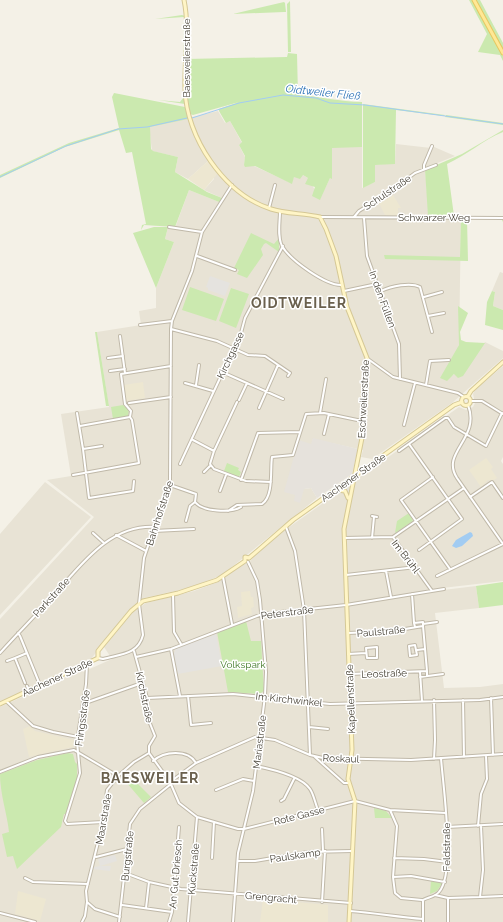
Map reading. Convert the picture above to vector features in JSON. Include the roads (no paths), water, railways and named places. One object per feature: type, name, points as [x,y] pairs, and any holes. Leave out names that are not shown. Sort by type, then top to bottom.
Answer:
[{"type":"main road","points":[[474,0],[503,53]]},
{"type":"street","name":"Baesweilerstraße","points":[[184,0],[186,14],[185,89],[189,117],[194,132],[204,151],[232,185]]},
{"type":"street","points":[[424,169],[424,165],[432,146]]},
{"type":"street","name":"Schulstraße","points":[[354,217],[359,211],[424,169],[436,165]]},
{"type":"street","points":[[232,185],[269,208],[320,217]]},
{"type":"street","name":"Bahnhofstraße","points":[[139,604],[146,551],[156,527],[170,484],[172,321],[197,256],[202,232],[232,185]]},
{"type":"street","points":[[269,208],[275,185]]},
{"type":"street","points":[[280,210],[280,237],[283,246],[303,268],[342,285]]},
{"type":"street","name":"Schulstraße","points":[[320,217],[364,218]]},
{"type":"street","name":"Eschweilerstraße","points":[[320,217],[336,256],[343,291],[367,358],[362,438],[354,477]]},
{"type":"street","name":"Schwarzer Weg","points":[[364,218],[503,218]]},
{"type":"street","name":"In den Füllen","points":[[364,218],[367,256],[399,344],[400,379]]},
{"type":"street","points":[[169,227],[202,232]]},
{"type":"street","name":"Kirchgasse","points":[[180,464],[193,440],[213,391],[241,332],[245,318],[283,246]]},
{"type":"street","points":[[197,256],[235,270]]},
{"type":"street","points":[[343,291],[377,284]]},
{"type":"street","points":[[381,291],[391,287],[416,285],[422,289],[432,332]]},
{"type":"street","points":[[424,296],[442,292]]},
{"type":"street","points":[[428,316],[444,313]]},
{"type":"street","points":[[140,325],[172,321]]},
{"type":"street","points":[[171,329],[217,342],[248,355],[265,356],[290,373],[288,376]]},
{"type":"street","points":[[120,336],[125,374]]},
{"type":"street","points":[[108,358],[123,356]]},
{"type":"street","points":[[367,358],[393,377],[458,393],[464,397]]},
{"type":"street","points":[[426,385],[430,361],[449,360]]},
{"type":"street","points":[[468,405],[464,405],[462,402],[464,397],[469,395],[503,362]]},
{"type":"street","points":[[196,385],[199,364]]},
{"type":"street","points":[[259,408],[278,365]]},
{"type":"street","points":[[73,475],[139,463],[132,420],[130,417],[131,411],[125,404],[121,374],[171,366]]},
{"type":"street","points":[[110,371],[125,369]]},
{"type":"street","points":[[222,372],[283,399]]},
{"type":"street","points":[[320,413],[326,379]]},
{"type":"street","points":[[185,383],[213,391]]},
{"type":"street","points":[[204,472],[210,466],[214,451],[247,383]]},
{"type":"street","points":[[404,425],[415,383]]},
{"type":"street","points":[[469,395],[471,401]]},
{"type":"street","points":[[129,403],[171,397]]},
{"type":"street","points":[[468,405],[471,401]]},
{"type":"street","points":[[399,451],[445,418],[448,418],[454,427],[486,446],[502,413],[482,401],[471,401]]},
{"type":"street","name":"Aachener Straße","points":[[0,704],[98,658],[98,651],[139,604],[152,598],[173,595],[223,577],[247,560],[286,526],[454,405],[462,402]]},
{"type":"street","points":[[437,576],[503,544],[455,474],[453,462],[459,448],[468,435],[471,416],[468,405]]},
{"type":"street","points":[[77,413],[89,498],[133,491],[134,481]]},
{"type":"street","points":[[195,502],[213,510],[228,511],[237,505],[242,506],[264,503],[271,482],[272,457],[293,455],[306,414],[329,414],[362,421]]},
{"type":"street","points":[[324,434],[329,414]]},
{"type":"street","points":[[80,426],[130,417]]},
{"type":"street","points":[[241,480],[258,433],[300,432]]},
{"type":"street","points":[[193,440],[214,451]]},
{"type":"street","points":[[409,444],[462,519],[419,550]]},
{"type":"street","points":[[83,449],[102,446]]},
{"type":"street","points":[[358,462],[360,466],[365,469]]},
{"type":"street","points":[[210,466],[226,475],[241,480],[250,482],[271,482]]},
{"type":"street","points":[[220,491],[226,475]]},
{"type":"street","name":"Kapellenstraße","points":[[349,922],[355,802],[349,783],[352,758],[344,538],[346,515],[354,477]]},
{"type":"street","points":[[433,477],[401,500],[450,569]]},
{"type":"street","points":[[470,497],[492,482],[503,498]]},
{"type":"street","points":[[170,484],[194,493],[197,496],[195,502],[190,506],[186,521]]},
{"type":"street","points":[[393,537],[464,488]]},
{"type":"street","points":[[334,491],[343,490],[347,494],[349,500]]},
{"type":"street","points":[[372,538],[374,517]]},
{"type":"street","points":[[286,526],[296,551],[304,610],[310,755]]},
{"type":"street","name":"Parkstraße","points":[[0,653],[86,559],[104,543],[116,535],[129,530],[156,527]]},
{"type":"street","points":[[154,531],[194,529]]},
{"type":"street","points":[[93,533],[104,543]]},
{"type":"street","points":[[116,535],[146,551]]},
{"type":"street","name":"Im Brühl","points":[[344,538],[393,537],[432,591]]},
{"type":"street","name":"Mariastraße","points":[[233,922],[238,862],[254,781],[265,696],[266,672],[262,614],[257,580],[247,560]]},
{"type":"street","points":[[346,575],[416,567]]},
{"type":"street","points":[[386,571],[391,597]]},
{"type":"street","points":[[223,577],[232,624]]},
{"type":"street","name":"Peterstraße","points":[[136,657],[171,649],[232,624],[262,614],[346,605],[444,589]]},
{"type":"street","name":"Paulstraße","points":[[412,594],[415,628]]},
{"type":"street","points":[[173,595],[174,632],[181,644]]},
{"type":"street","points":[[98,658],[103,659],[134,650],[140,645],[143,635],[139,604]]},
{"type":"street","name":"Paulstraße","points":[[347,634],[393,631],[415,628],[437,622]]},
{"type":"street","name":"Paulstraße","points":[[414,623],[423,625]]},
{"type":"street","points":[[423,625],[428,676]]},
{"type":"street","points":[[18,633],[40,685]]},
{"type":"street","points":[[415,645],[416,650],[417,655],[410,656],[408,646],[415,645]]},
{"type":"street","points":[[377,647],[377,658],[366,658],[366,653],[366,648],[377,647]]},
{"type":"street","points":[[416,650],[425,648]]},
{"type":"street","points":[[171,649],[180,696]]},
{"type":"street","name":"Kirchstraße","points":[[134,650],[147,698],[149,721],[155,736],[149,746],[149,753]]},
{"type":"street","points":[[7,661],[27,653]]},
{"type":"street","points":[[348,654],[366,653]]},
{"type":"street","points":[[15,658],[29,690]]},
{"type":"street","name":"Fringsstraße","points":[[87,664],[84,702],[77,751],[80,773],[65,821],[67,824],[103,822]]},
{"type":"street","name":"Leostraße","points":[[349,674],[427,671]]},
{"type":"street","name":"Leostraße","points":[[420,672],[422,701]]},
{"type":"street","name":"Leostraße","points":[[420,676],[443,674]]},
{"type":"street","points":[[84,702],[88,702],[142,683]]},
{"type":"street","name":"Im Kirchwinkel","points":[[147,698],[233,694],[265,696],[307,702],[350,702],[463,700],[503,696]]},
{"type":"street","points":[[188,696],[191,725],[211,723]]},
{"type":"street","points":[[491,698],[493,755]]},
{"type":"street","points":[[434,700],[434,759]]},
{"type":"street","points":[[463,700],[464,757]]},
{"type":"street","points":[[6,701],[33,726],[52,732],[78,737]]},
{"type":"street","points":[[309,726],[328,728]]},
{"type":"street","points":[[171,783],[196,763],[249,739],[260,736]]},
{"type":"street","name":"Roskaul","points":[[260,736],[275,740],[315,757],[434,759],[503,754]]},
{"type":"street","points":[[0,772],[41,756],[71,750],[77,751],[118,776]]},
{"type":"street","points":[[149,753],[153,761],[171,783],[179,803],[197,817],[244,829]]},
{"type":"street","name":"Maarstraße","points":[[82,922],[85,916],[88,884],[96,857],[108,790],[118,776],[134,762],[149,753]]},
{"type":"street","points":[[153,761],[165,756],[180,753],[192,757],[196,763]]},
{"type":"street","points":[[480,897],[484,870],[479,826],[481,794],[487,779],[486,756]]},
{"type":"street","points":[[315,757],[344,783],[349,783]]},
{"type":"street","name":"Feldstraße","points":[[435,896],[445,882],[448,862],[447,827],[441,758]]},
{"type":"street","points":[[256,766],[278,771],[306,785],[310,790],[318,810]]},
{"type":"street","points":[[216,790],[243,779],[254,781]]},
{"type":"street","points":[[281,801],[284,799],[294,779]]},
{"type":"street","name":"Burgstraße","points":[[119,922],[129,829],[136,813],[171,783]]},
{"type":"street","points":[[355,802],[390,810],[429,810],[446,813]]},
{"type":"street","name":"Rote Gasse","points":[[244,829],[355,802]]},
{"type":"street","points":[[390,810],[397,826],[392,877],[395,893],[398,897],[423,900],[435,896],[448,898],[503,896]]},
{"type":"street","name":"Kückstraße","points":[[188,922],[197,817]]},
{"type":"street","points":[[212,858],[214,822]]},
{"type":"street","points":[[447,827],[503,825]]},
{"type":"street","name":"An Gut Driesch","points":[[169,922],[172,912],[179,827]]},
{"type":"street","points":[[322,829],[324,851],[322,902]]},
{"type":"street","points":[[96,857],[127,849]]},
{"type":"street","name":"Paulskamp","points":[[238,862],[255,861],[308,852],[353,851]]},
{"type":"street","points":[[394,858],[424,858],[448,862]]},
{"type":"street","name":"Grengracht","points":[[125,873],[149,882],[174,888],[322,902],[350,903]]},
{"type":"street","points":[[392,877],[411,876],[445,882]]},
{"type":"street","points":[[24,878],[33,882],[88,884]]},
{"type":"street","points":[[146,908],[149,882]]},
{"type":"street","points":[[448,898],[448,922]]},
{"type":"street","points":[[350,911],[377,913],[390,917],[423,920],[423,900]]},
{"type":"street","points":[[87,902],[99,911],[120,917]]},
{"type":"street","points":[[121,905],[172,912]]},
{"type":"street","points":[[0,913],[35,922]]},
{"type":"water","points":[[470,532],[473,536],[462,546],[456,548],[452,546],[456,540]]},
{"type":"waterway","name":"Oidtweiler Fließ","points":[[192,118],[239,103],[283,95],[316,98],[330,103],[365,105],[503,124]]},
{"type":"waterway","name":"Oidtweiler Fließ","points":[[0,177],[66,146],[118,129],[147,127],[187,118]]},
{"type":"district","name":"OIDTWEILER","points":[[299,303]]},
{"type":"district","name":"BAESWEILER","points":[[150,778]]},
{"type":"park label","name":"Volkspark","points":[[243,664]]}]
